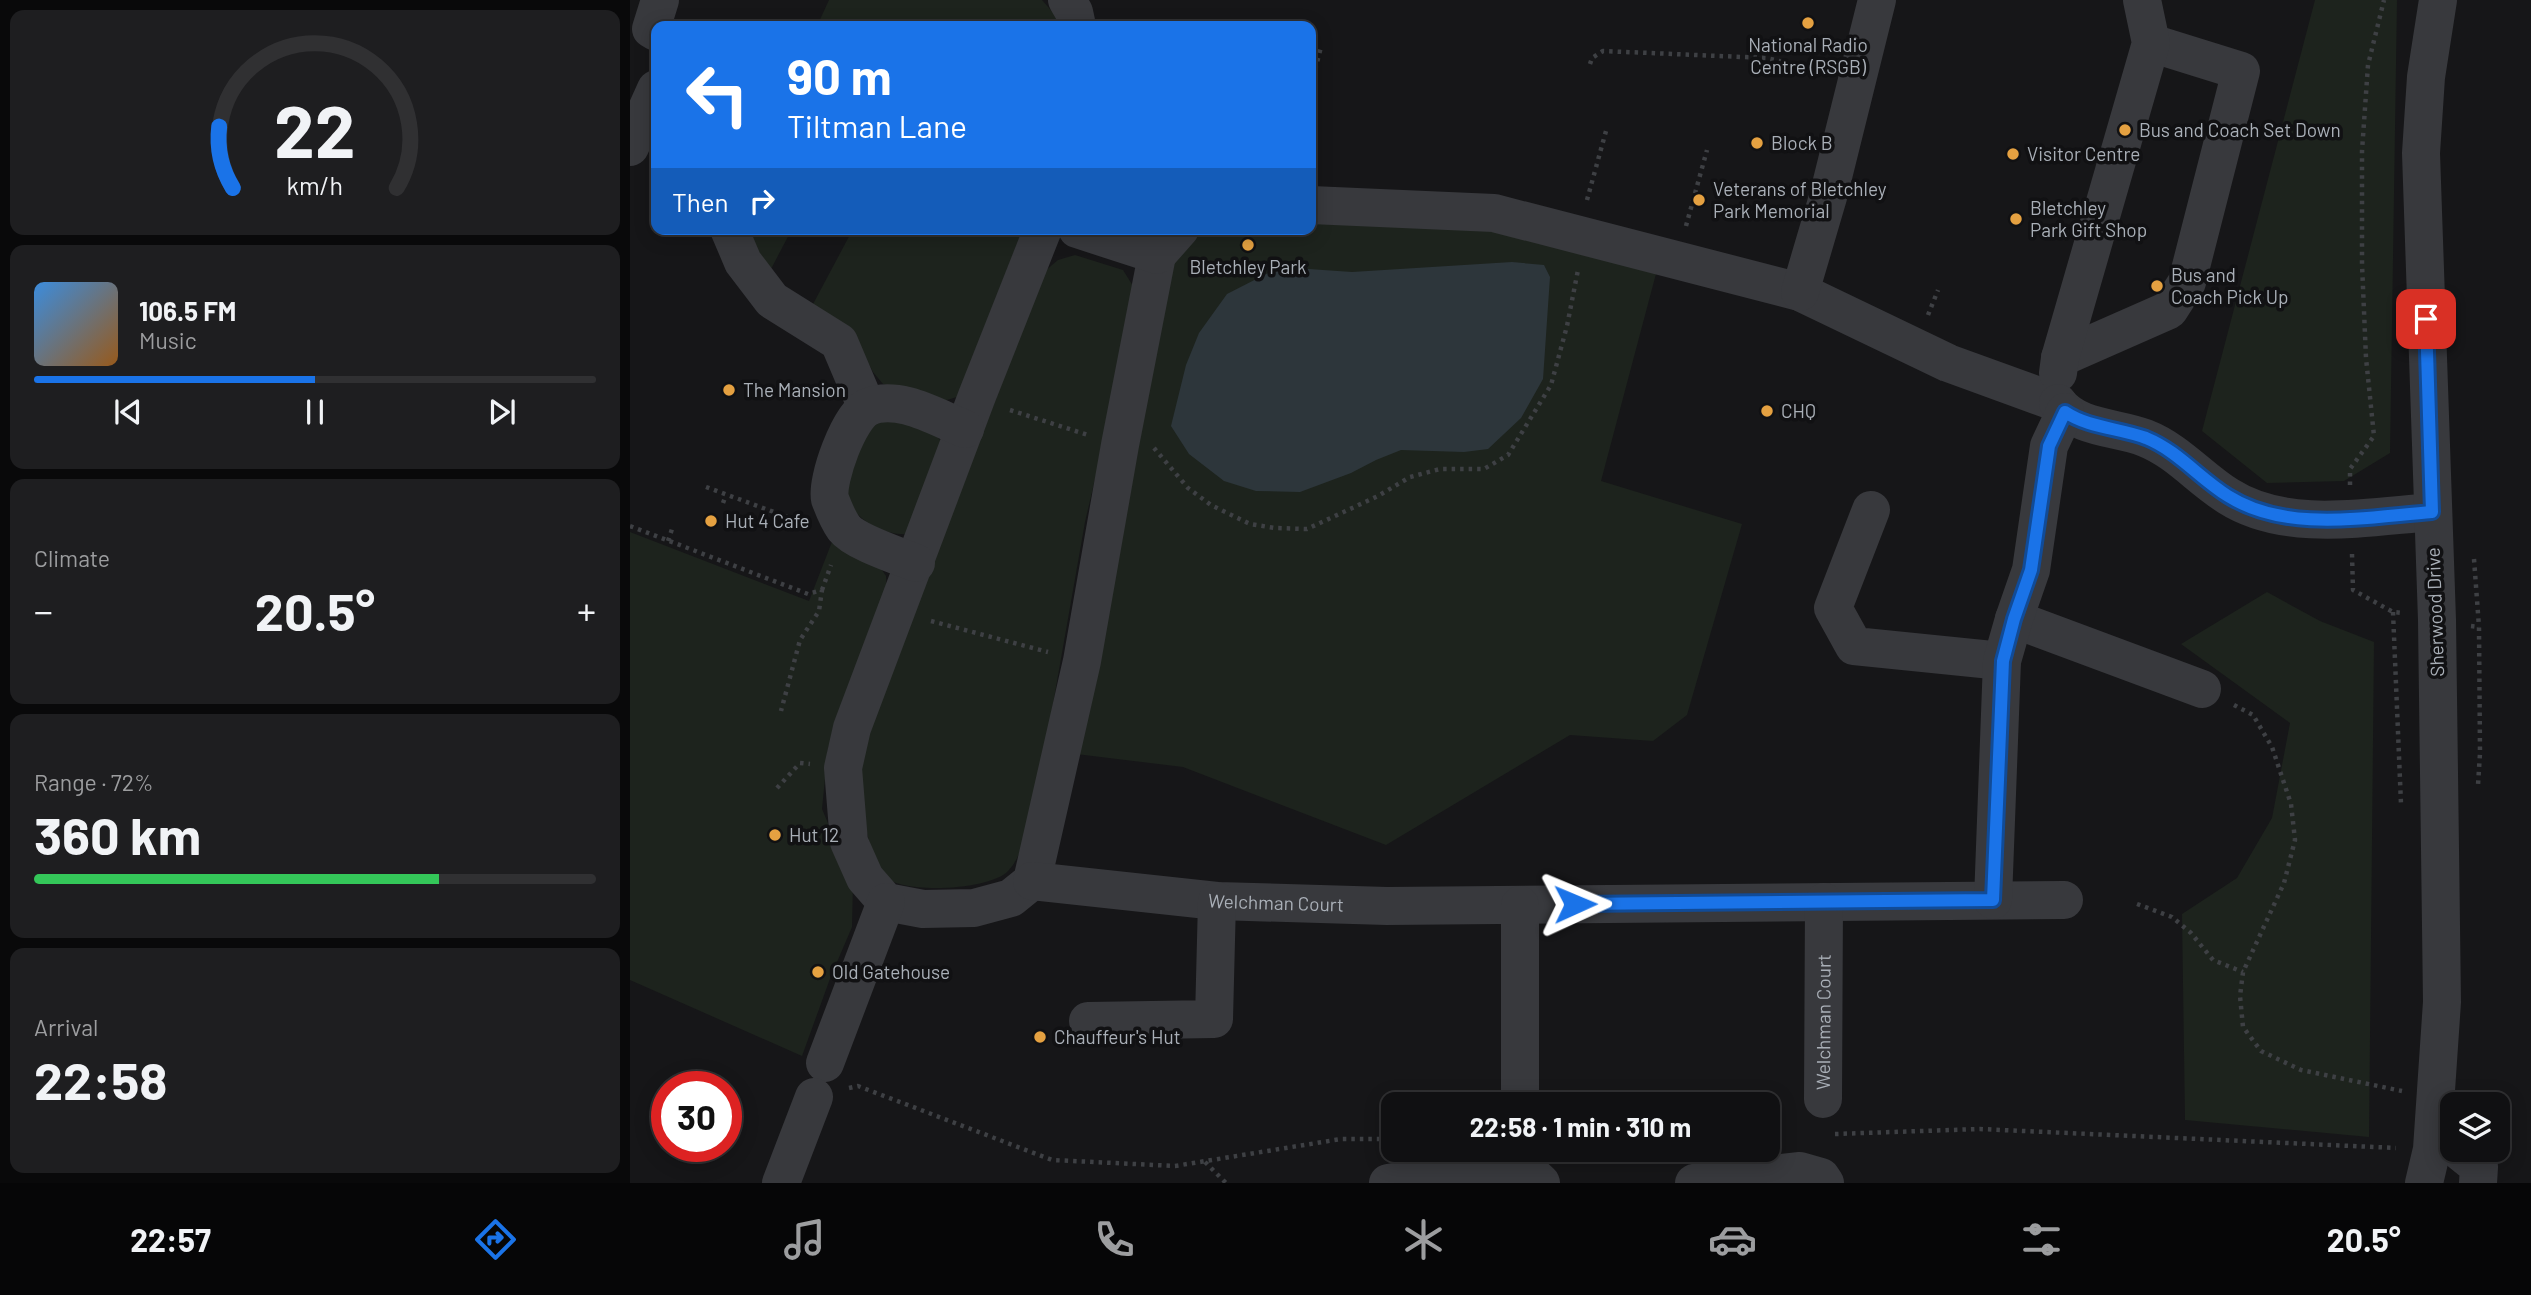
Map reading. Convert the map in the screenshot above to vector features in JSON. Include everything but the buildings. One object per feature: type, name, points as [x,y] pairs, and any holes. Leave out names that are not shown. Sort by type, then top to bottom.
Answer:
[{"type":"street","points":[[653,21],[660,0]]},
{"type":"street","points":[[1067,0],[1076,21]]},
{"type":"street","points":[[1800,292],[1859,79],[1877,0]]},
{"type":"street","points":[[1993,900],[2003,661],[2031,570],[2049,446],[2062,408],[2056,385],[2060,358],[2151,43],[2142,0]]},
{"type":"street","name":"Sherwood Drive","points":[[2422,1153],[2442,1002],[2437,620],[2421,153],[2426,77],[2438,0]]},
{"type":"street","points":[[2060,358],[2169,310],[2186,282],[2241,71],[2151,43]]},
{"type":"street","points":[[641,140],[651,106]]},
{"type":"street","points":[[1316,205],[1494,214],[1800,292],[1948,363],[2062,408],[2076,419],[2146,438],[2179,456],[2228,496],[2265,513],[2311,519],[2432,512]]},
{"type":"street","points":[[732,235],[743,262],[772,300],[837,332],[867,408]]},
{"type":"street","points":[[1041,235],[852,728],[843,768],[849,842],[865,878],[886,902],[923,909],[974,908],[1011,898],[1032,881],[1082,661],[1122,434],[1168,242],[1119,235]]},
{"type":"street","points":[[916,563],[867,543],[845,529],[830,497],[836,463],[852,423],[867,408],[894,404],[921,410],[971,413]]},
{"type":"street","points":[[1871,510],[1833,608],[1854,646],[2003,661]]},
{"type":"street","points":[[2014,619],[2202,689]]},
{"type":"street","name":"Welchman Court","points":[[1032,881],[1217,901],[1387,906],[2064,900]]},
{"type":"street","points":[[1088,1021],[1214,1019],[1217,901]]},
{"type":"street","points":[[781,1183],[886,902]]},
{"type":"street","name":"Welchman Court","points":[[1824,902],[1824,1117]]},
{"type":"street","points":[[1520,905],[1520,1092]]},
{"type":"street","points":[[2422,1153],[2479,1167],[2478,1183]]},
{"type":"street","points":[[1388,1183],[1497,1166],[1526,1169],[1541,1183]]},
{"type":"street","points":[[1694,1183],[1800,1171],[1821,1177],[1825,1183]]},
{"type":"path","points":[[2352,561],[2350,469],[2374,436],[2366,358],[2362,151],[2368,65],[2384,0]]},
{"type":"path","points":[[1316,66],[1321,47]]},
{"type":"path","points":[[1590,64],[1592,58],[1604,51],[1766,58],[1859,79]]},
{"type":"path","points":[[971,413],[1002,407],[1122,434],[1143,435],[1188,488],[1211,505],[1250,524],[1275,528],[1307,529],[1378,496],[1410,477],[1440,469],[1484,469],[1508,455],[1551,385],[1567,326],[1581,235],[1606,131]]},
{"type":"path","points":[[1677,261],[1707,150]]},
{"type":"path","points":[[706,487],[809,525],[837,512]]},
{"type":"path","points":[[723,503],[726,495]]},
{"type":"path","points":[[630,526],[808,594],[822,590],[819,611],[800,640],[781,711]]},
{"type":"path","points":[[668,541],[672,529]]},
{"type":"path","points":[[896,611],[1082,661]]},
{"type":"path","points":[[2393,612],[2401,807]]},
{"type":"path","points":[[2202,689],[2253,715],[2272,747],[2291,804],[2295,840],[2284,883],[2243,972],[2240,996],[2243,1027],[2261,1051],[2301,1070],[2403,1091]]},
{"type":"path","points":[[2137,904],[2172,917],[2191,933],[2213,960],[2243,972]]},
{"type":"path","points":[[2401,1103],[2403,1078]]},
{"type":"path","points":[[820,1080],[858,1086],[1052,1160],[1175,1166],[1341,1139],[1381,1139]]},
{"type":"path","points":[[1824,1117],[1980,1129],[2422,1153]]},
{"type":"path","points":[[1204,1161],[1226,1183]]},
{"type":"shaded area","points":[[829,0],[1042,0],[1060,21],[819,21]]},
{"type":"shaded area","points":[[2315,0],[2397,0],[2390,453],[2344,481],[2267,483],[2202,431]]},
{"type":"shaded area","points":[[1316,212],[1495,222],[1657,270],[1601,481],[1742,524],[1687,715],[1653,741],[1570,735],[1386,845],[1183,767],[1076,754],[1168,260],[1192,235],[1316,235]]},
{"type":"shaded area","points":[[749,235],[789,235],[771,269],[756,254]]},
{"type":"shaded area","points":[[850,235],[1021,235],[957,397],[940,402],[883,384],[873,372],[851,332],[812,306]]},
{"type":"shaded area","points":[[1075,255],[1123,270],[1133,286],[1135,308],[1085,522],[1034,812],[1017,858],[1008,871],[998,877],[984,883],[945,888],[925,888],[891,881],[877,868],[863,814],[857,780],[860,753],[1045,271],[1058,260]]},
{"type":"shaded area","points":[[1512,262],[1544,265],[1550,277],[1543,379],[1521,418],[1488,449],[1464,452],[1401,450],[1300,492],[1256,491],[1224,481],[1189,454],[1171,426],[1186,365],[1199,333],[1227,294],[1280,267],[1352,272]]},
{"type":"shaded area","points":[[895,416],[932,431],[941,441],[909,534],[889,532],[870,524],[855,512],[843,495],[859,432]]},
{"type":"shaded area","points":[[630,532],[809,601],[835,534],[878,564],[886,576],[887,596],[828,748],[822,809],[853,882],[852,927],[802,1056],[630,980]]},
{"type":"shaded area","points":[[2267,592],[2320,621],[2374,642],[2369,1137],[2185,1120],[2182,914],[2237,878],[2272,818],[2290,723],[2181,644]]},
{"type":"place","name":"National Radio Centre (RSGB)","points":[[1808,23]]},
{"type":"place","name":"Bus and Coach Set Down","points":[[2125,130]]},
{"type":"place","name":"Block B","points":[[1757,143]]},
{"type":"place","name":"Visitor Centre","points":[[2013,154]]},
{"type":"place","name":"Veterans of Bletchley Park Memorial","points":[[1699,200]]},
{"type":"place","name":"Bletchley Park Gift Shop","points":[[2016,219]]},
{"type":"place","name":"Bletchley Park","points":[[1248,245]]},
{"type":"place","name":"Bus and Coach Pick Up","points":[[2157,286]]},
{"type":"place","name":"The Mansion","points":[[729,390]]},
{"type":"place","name":"CHQ","points":[[1767,411]]},
{"type":"place","name":"Hut 4 Cafe","points":[[711,521]]},
{"type":"place","name":"Hut 12","points":[[775,835]]},
{"type":"place","name":"Old Gatehouse","points":[[818,972]]},
{"type":"place","name":"Chauffeur's Hut","points":[[1040,1037]]},
{"type":"route","points":[[1575,904],[1993,900],[2003,661],[2031,570],[2049,446],[2065,412],[2076,419],[2146,438],[2179,456],[2228,496],[2265,513],[2311,519],[2432,512],[2426,319]]}]
